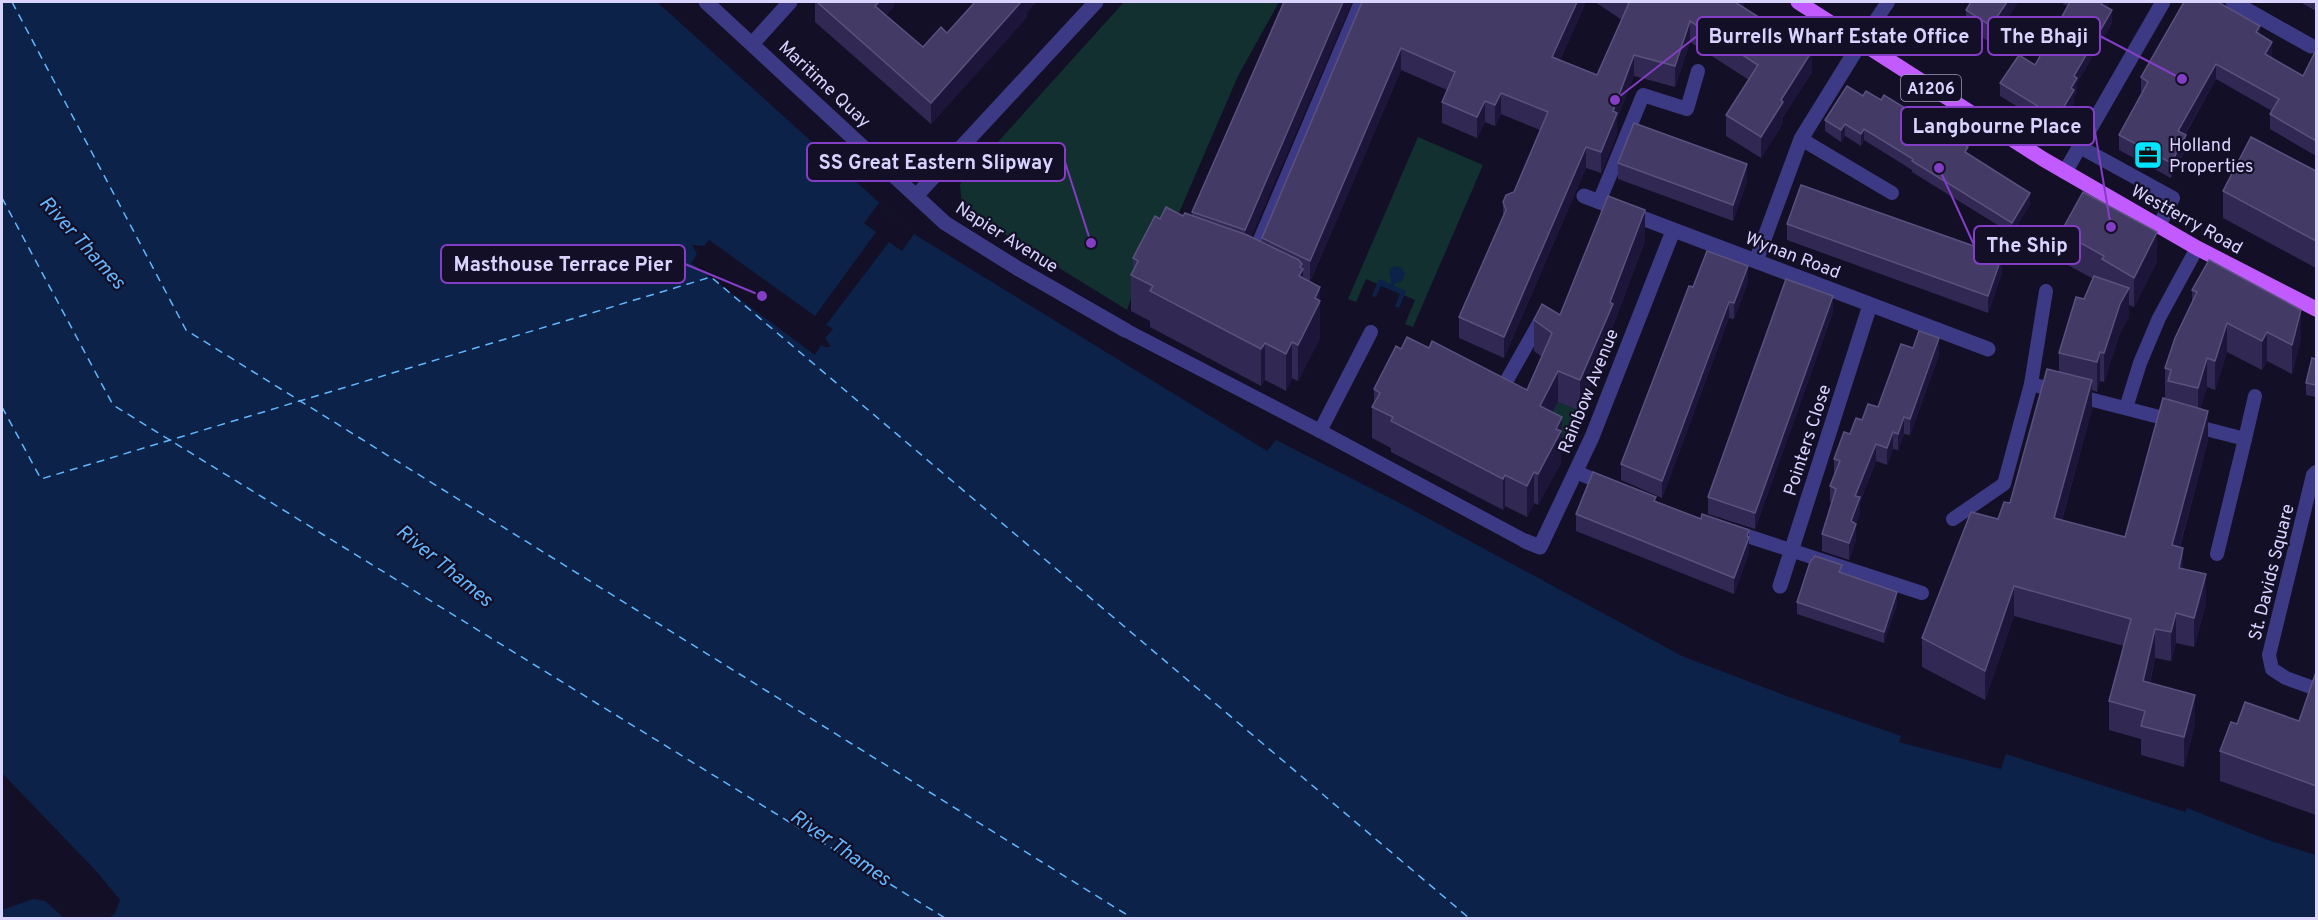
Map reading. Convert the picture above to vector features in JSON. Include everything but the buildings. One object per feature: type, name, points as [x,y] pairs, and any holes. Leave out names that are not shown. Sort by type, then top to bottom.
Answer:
[{"type":"main road","name":"Westferry Road","points":[[1798,2],[2065,172],[2197,248],[2316,309]]},
{"type":"street","name":"Maritime Quay","points":[[706,2],[916,196]]},
{"type":"street","points":[[753,43],[790,2]]},
{"type":"street","points":[[916,196],[1096,2]]},
{"type":"street","points":[[2065,172],[2163,2]]},
{"type":"street","points":[[2233,2],[2311,46]]},
{"type":"street","points":[[1756,261],[1801,139],[1861,42]]},
{"type":"street","name":"Napier Avenue","points":[[916,196],[945,224],[1125,330]]},
{"type":"street","name":"Wynan Road","points":[[1584,196],[1988,349]]},
{"type":"street","name":"Rainbow Avenue","points":[[1525,541],[1540,548],[1592,437],[1673,231]]},
{"type":"street","name":"Pointers Close","points":[[1780,586],[1870,305]]},
{"type":"lane","points":[[1250,264],[1361,2]]},
{"type":"lane","points":[[1861,42],[1888,2]]},
{"type":"lane","points":[[1599,202],[1643,95],[1688,109],[1698,70]]},
{"type":"lane","points":[[1801,139],[1892,193]]},
{"type":"lane","points":[[2080,147],[2173,198],[2159,226]]},
{"type":"lane","points":[[2126,408],[2140,363],[2159,318],[2197,248]]},
{"type":"lane","points":[[1953,519],[2004,484],[2031,384],[2046,291]]},
{"type":"lane","points":[[1484,377],[1503,387],[1543,316]]},
{"type":"lane","points":[[1125,330],[1525,541]]},
{"type":"lane","points":[[1320,431],[1371,332]]},
{"type":"lane","points":[[2031,384],[2245,439]]},
{"type":"lane","points":[[2217,554],[2255,396]]},
{"type":"lane","points":[[1576,472],[1616,488]]},
{"type":"lane","name":"St. Davids Square","points":[[2316,472],[2313,475],[2270,655],[2272,669],[2286,678],[2316,689]]},
{"type":"lane","points":[[1718,526],[1922,593]]},
{"type":"green space","points":[[1124,2],[1279,2],[1238,76],[1169,236],[1135,287],[1127,310],[962,208],[960,184]]},
{"type":"green space","points":[[1418,137],[1483,165],[1413,327],[1405,324],[1415,300],[1366,279],[1356,302],[1348,299]]},
{"type":"green space","points":[[1539,394],[1580,411],[1571,441],[1544,430]]},
{"type":"water","name":"River Thames","points":[[2,2],[657,2],[914,234],[1267,451],[1276,440],[1398,502],[1682,656],[1901,736],[1899,742],[2001,769],[2006,754],[2185,812],[2187,808],[2268,840],[2316,855],[2316,918],[2,918]]},
{"type":"water","points":[[1395,266],[1402,268],[1405,274],[1402,281],[1395,283],[1394,286],[1406,291],[1399,308],[1395,306],[1400,294],[1381,286],[1376,297],[1372,296],[1379,279],[1391,284],[1389,272]]},
{"type":"pier","points":[[879,203],[914,234],[902,251],[889,242],[826,325],[833,329],[825,338],[831,347],[821,345],[815,355],[691,263],[697,254],[692,245],[704,246],[709,240],[815,316],[876,232],[864,223]]},
{"type":"pier","points":[[2,773],[98,873],[120,900],[115,913],[109,918],[64,918],[45,901],[33,899],[2,910]]},
{"type":"ferry route","points":[[12,2],[186,330],[1132,918]]},
{"type":"ferry route","points":[[2,198],[113,405],[945,918]]},
{"type":"ferry route","points":[[2,407],[41,479],[711,277],[1469,918]]},
{"type":"place","name":"The Bhaji","points":[[2182,79]]},
{"type":"place","name":"Burrells Wharf Estate Office","points":[[1615,100]]},
{"type":"place","name":"Holland Properties","points":[[2148,155]]},
{"type":"place","name":"The Ship","points":[[1939,168]]},
{"type":"place","name":"Langbourne Place","points":[[2111,227]]},
{"type":"place","name":"SS Great Eastern Slipway","points":[[1091,243]]},
{"type":"place","name":"Masthouse Terrace Pier","points":[[762,296]]}]
